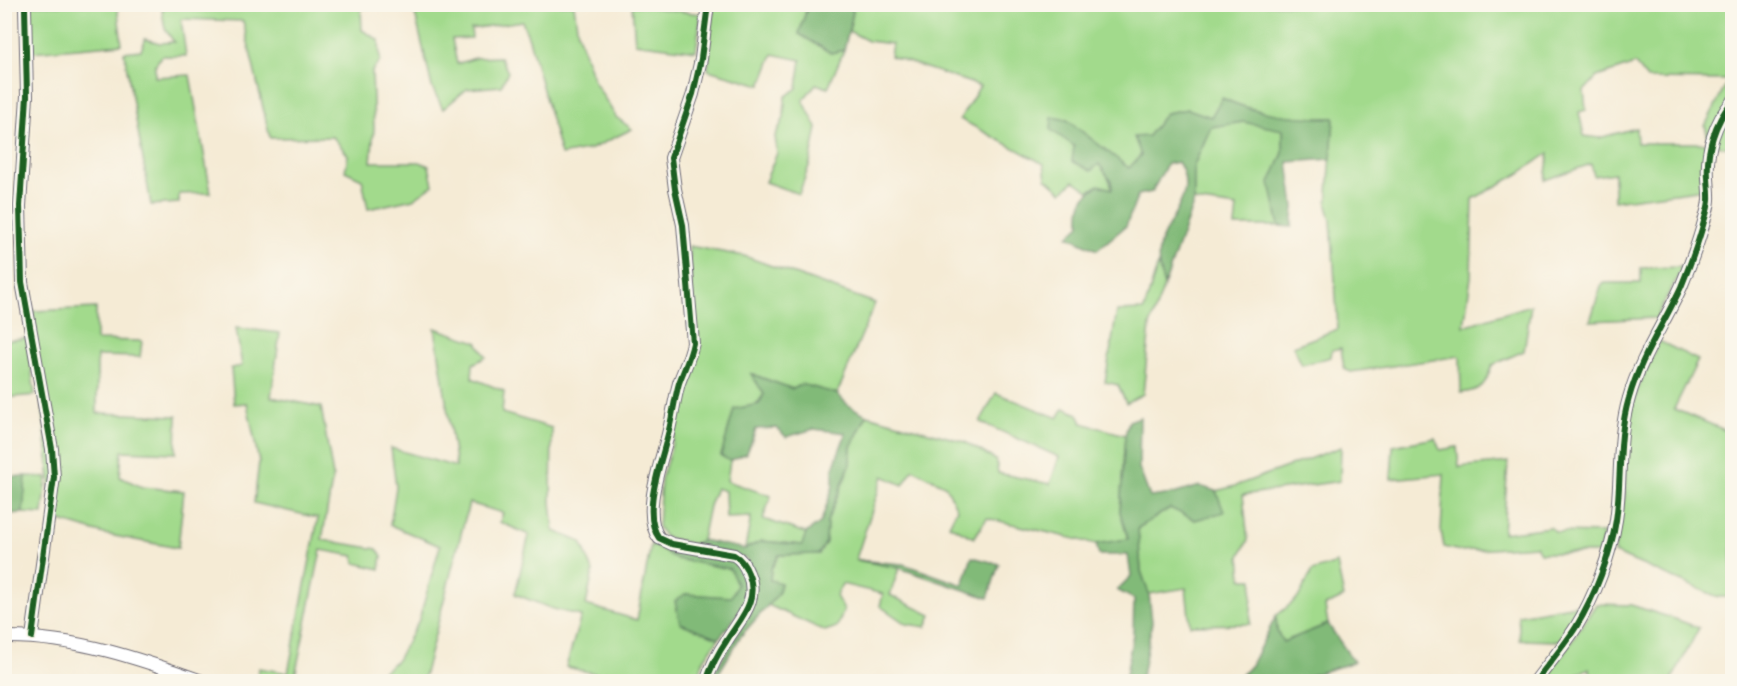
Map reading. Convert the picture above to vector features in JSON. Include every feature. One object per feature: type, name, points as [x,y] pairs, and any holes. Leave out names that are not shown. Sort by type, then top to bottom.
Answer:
[{"type":"street","points":[[706,681],[711,666],[749,607],[752,594],[751,581],[742,561],[734,555],[672,544],[659,538],[653,523],[653,492],[657,469],[667,442],[678,386],[690,360],[693,343],[683,225],[671,158],[693,94],[701,59],[708,4]]},
{"type":"street","points":[[25,7],[27,96],[20,206],[22,282],[52,449],[54,477],[32,637]]},
{"type":"street","points":[[1535,681],[1576,627],[1601,573],[1616,521],[1623,421],[1629,396],[1655,333],[1680,287],[1705,220],[1710,192],[1708,161],[1715,128],[1723,112],[1732,102]]},
{"type":"street","points":[[4,638],[32,637],[120,653],[205,681]]},
{"type":"green space","points":[[250,4],[397,5],[361,8],[362,30],[379,40],[380,61],[372,71],[374,129],[371,162],[420,162],[429,166],[433,185],[413,199],[368,209],[362,179],[345,171],[348,155],[333,137],[270,138],[243,21],[181,19],[186,56],[161,56],[155,66],[155,77],[190,75],[211,193],[179,194],[179,203],[151,205],[124,52],[141,50],[145,39],[160,43],[174,42],[165,29],[162,11],[166,5],[191,5],[202,9],[230,10]]},
{"type":"green space","points":[[851,4],[1732,5],[1732,149],[1710,143],[1701,168],[1704,189],[1614,201],[1614,173],[1594,176],[1591,164],[1545,180],[1549,153],[1518,174],[1473,199],[1471,277],[1464,326],[1531,305],[1524,351],[1492,365],[1482,386],[1461,393],[1460,356],[1351,372],[1344,369],[1341,348],[1332,350],[1331,357],[1302,365],[1293,346],[1338,329],[1331,220],[1327,206],[1334,118],[1263,112],[1222,98],[1211,118],[1188,109],[1166,113],[1148,136],[1141,155],[1129,169],[1067,120],[1051,130],[1097,162],[1104,170],[1112,190],[1099,185],[1089,191],[1074,181],[1062,192],[1046,178],[1044,164],[960,119],[980,86],[890,56],[892,44],[868,41],[849,31],[853,12]],"holes":[[[1635,64],[1647,79],[1728,80],[1705,126],[1710,143],[1637,143],[1636,128],[1599,138],[1584,136],[1579,112],[1586,110],[1584,91],[1597,77]]]},
{"type":"green space","points":[[30,5],[117,5],[122,44],[32,52]]},
{"type":"green space","points":[[413,5],[574,5],[578,34],[594,81],[616,117],[632,129],[591,149],[561,155],[522,21],[471,29],[472,38],[452,39],[457,64],[475,58],[500,57],[508,72],[501,86],[467,89],[443,109],[432,87]]},
{"type":"green space","points":[[632,5],[701,14],[696,51],[635,43]]},
{"type":"green space","points":[[714,5],[808,5],[799,34],[831,53],[844,50],[828,88],[816,84],[803,100],[817,128],[810,163],[799,194],[765,182],[777,153],[775,136],[784,118],[785,97],[797,88],[801,60],[773,54],[761,85],[708,70]]},
{"type":"green space","points":[[808,5],[851,5],[853,12],[844,50],[831,53],[799,34]]},
{"type":"green space","points":[[1222,98],[1263,112],[1334,118],[1331,159],[1288,162],[1294,207],[1292,227],[1279,226],[1270,183],[1283,153],[1283,130],[1243,122],[1211,127],[1194,165],[1194,201],[1164,286],[1158,255],[1160,244],[1184,194],[1183,173],[1178,162],[1167,164],[1152,192],[1138,195],[1126,226],[1097,250],[1068,236],[1080,225],[1082,202],[1088,193],[1099,185],[1112,189],[1111,181],[1099,164],[1091,171],[1072,161],[1074,146],[1051,130],[1052,117],[1067,120],[1129,168],[1141,155],[1134,137],[1148,136],[1166,113],[1188,109],[1211,117]]},
{"type":"green space","points":[[1243,122],[1283,129],[1283,153],[1271,183],[1279,226],[1235,226],[1237,207],[1194,201],[1194,165],[1211,127]]},
{"type":"green space","points":[[689,246],[744,256],[875,303],[837,394],[802,384],[793,389],[752,374],[764,394],[721,455],[730,461],[727,481],[771,496],[763,519],[806,533],[803,545],[762,541],[745,549],[751,517],[726,518],[725,491],[716,488],[709,506],[702,540],[693,544],[665,537],[658,527],[661,479],[696,347]]},
{"type":"green space","points":[[1158,264],[1164,286],[1150,325],[1143,394],[1126,403],[1118,385],[1105,382],[1117,311],[1144,310]]},
{"type":"green space","points":[[1683,267],[1656,318],[1590,321],[1602,283],[1641,283],[1641,268]]},
{"type":"green space","points":[[96,308],[96,340],[142,341],[140,357],[97,356],[97,413],[177,416],[176,453],[122,451],[120,477],[142,487],[184,491],[178,548],[104,534],[54,519],[33,311]]},
{"type":"green space","points":[[236,328],[280,333],[271,397],[321,407],[333,476],[322,540],[377,549],[382,556],[380,569],[355,563],[354,556],[321,550],[294,681],[257,681],[259,668],[288,673],[318,518],[254,503],[259,462],[247,403],[234,404],[231,368],[242,366]]},
{"type":"green space","points":[[435,328],[477,342],[486,357],[473,364],[472,378],[504,391],[502,413],[552,428],[551,502],[554,531],[581,542],[593,571],[586,605],[637,620],[651,544],[677,559],[730,568],[737,585],[731,598],[685,594],[680,623],[719,638],[703,661],[698,681],[629,681],[566,667],[581,616],[550,608],[515,594],[529,535],[500,522],[503,513],[469,503],[423,681],[377,682],[380,674],[397,660],[419,620],[440,546],[390,525],[396,487],[391,448],[456,467]]},
{"type":"green space","points":[[27,338],[35,395],[5,398],[5,341]]},
{"type":"green space","points":[[1659,341],[1698,360],[1674,409],[1732,433],[1732,597],[1718,597],[1614,553],[1625,493],[1625,439],[1636,393]]},
{"type":"green space","points":[[751,374],[793,389],[802,384],[837,394],[849,406],[867,415],[851,447],[850,465],[827,522],[826,542],[819,554],[779,555],[771,569],[770,580],[781,583],[778,594],[740,637],[714,681],[711,681],[712,675],[751,611],[747,559],[693,544],[702,540],[745,549],[761,541],[802,545],[806,533],[821,522],[833,486],[833,468],[846,433],[814,429],[786,437],[777,428],[756,429],[747,453],[730,461],[721,456],[734,409],[759,404],[764,394]]},
{"type":"green space","points":[[996,393],[1058,418],[1064,408],[1078,414],[1082,423],[1125,435],[1120,512],[1128,539],[1096,544],[987,518],[974,538],[949,525],[957,509],[946,486],[913,469],[903,485],[883,476],[856,559],[899,568],[890,595],[931,615],[926,627],[906,624],[880,606],[883,594],[842,584],[836,596],[844,610],[837,627],[825,631],[768,605],[778,594],[781,584],[770,580],[771,569],[779,555],[819,554],[826,542],[827,522],[850,465],[851,447],[867,415],[965,442],[996,460],[998,473],[1050,484],[1059,457],[980,422]]},
{"type":"green space","points":[[1140,417],[1139,468],[1150,497],[1173,494],[1200,486],[1216,491],[1224,512],[1195,520],[1170,508],[1138,528],[1141,571],[1149,594],[1152,622],[1141,681],[1125,681],[1133,634],[1134,599],[1117,590],[1131,576],[1128,555],[1099,555],[1096,544],[1128,539],[1120,512],[1125,435],[1129,421]]},
{"type":"green space","points":[[1435,438],[1440,450],[1457,447],[1459,467],[1508,462],[1503,533],[1550,527],[1556,532],[1604,533],[1599,553],[1540,553],[1536,546],[1460,551],[1444,547],[1441,531],[1444,474],[1391,479],[1393,446]]},
{"type":"green space","points":[[1341,447],[1340,481],[1243,495],[1248,540],[1240,556],[1242,579],[1253,579],[1250,624],[1190,625],[1186,588],[1149,594],[1141,571],[1138,528],[1170,508],[1195,520],[1223,512],[1216,491]]},
{"type":"green space","points":[[26,476],[47,477],[43,514],[23,513]]},
{"type":"green space","points":[[26,476],[23,513],[5,514],[5,477]]},
{"type":"green space","points":[[651,544],[730,558],[740,568],[747,589],[745,599],[734,619],[719,638],[680,623],[675,601],[685,594],[731,597],[737,585],[730,569],[677,559]]},
{"type":"green space","points":[[972,557],[999,564],[988,598],[899,568],[856,560],[903,564],[963,585]]},
{"type":"green space","points":[[1337,563],[1344,597],[1325,606],[1328,624],[1283,642],[1277,631],[1276,616],[1298,598],[1312,571]]},
{"type":"green space","points":[[1596,604],[1631,605],[1699,628],[1671,681],[1593,681],[1589,668],[1565,681],[1541,682]]},
{"type":"green space","points":[[1577,605],[1574,617],[1559,641],[1520,640],[1518,615]]},
{"type":"green space","points":[[1276,616],[1277,631],[1283,642],[1328,624],[1354,662],[1293,681],[1236,681],[1251,665]]},
{"type":"cycle path","points":[[706,682],[718,655],[747,609],[752,592],[751,583],[743,562],[734,555],[672,544],[659,538],[654,528],[652,502],[679,383],[693,343],[683,225],[671,158],[693,94],[701,59],[708,4]]},
{"type":"cycle path","points":[[25,7],[27,96],[20,206],[22,282],[52,449],[54,477],[32,637]]},
{"type":"cycle path","points":[[1535,682],[1576,627],[1589,603],[1606,561],[1616,520],[1621,444],[1629,398],[1639,369],[1681,287],[1694,253],[1709,202],[1710,147],[1716,127],[1732,102]]}]
